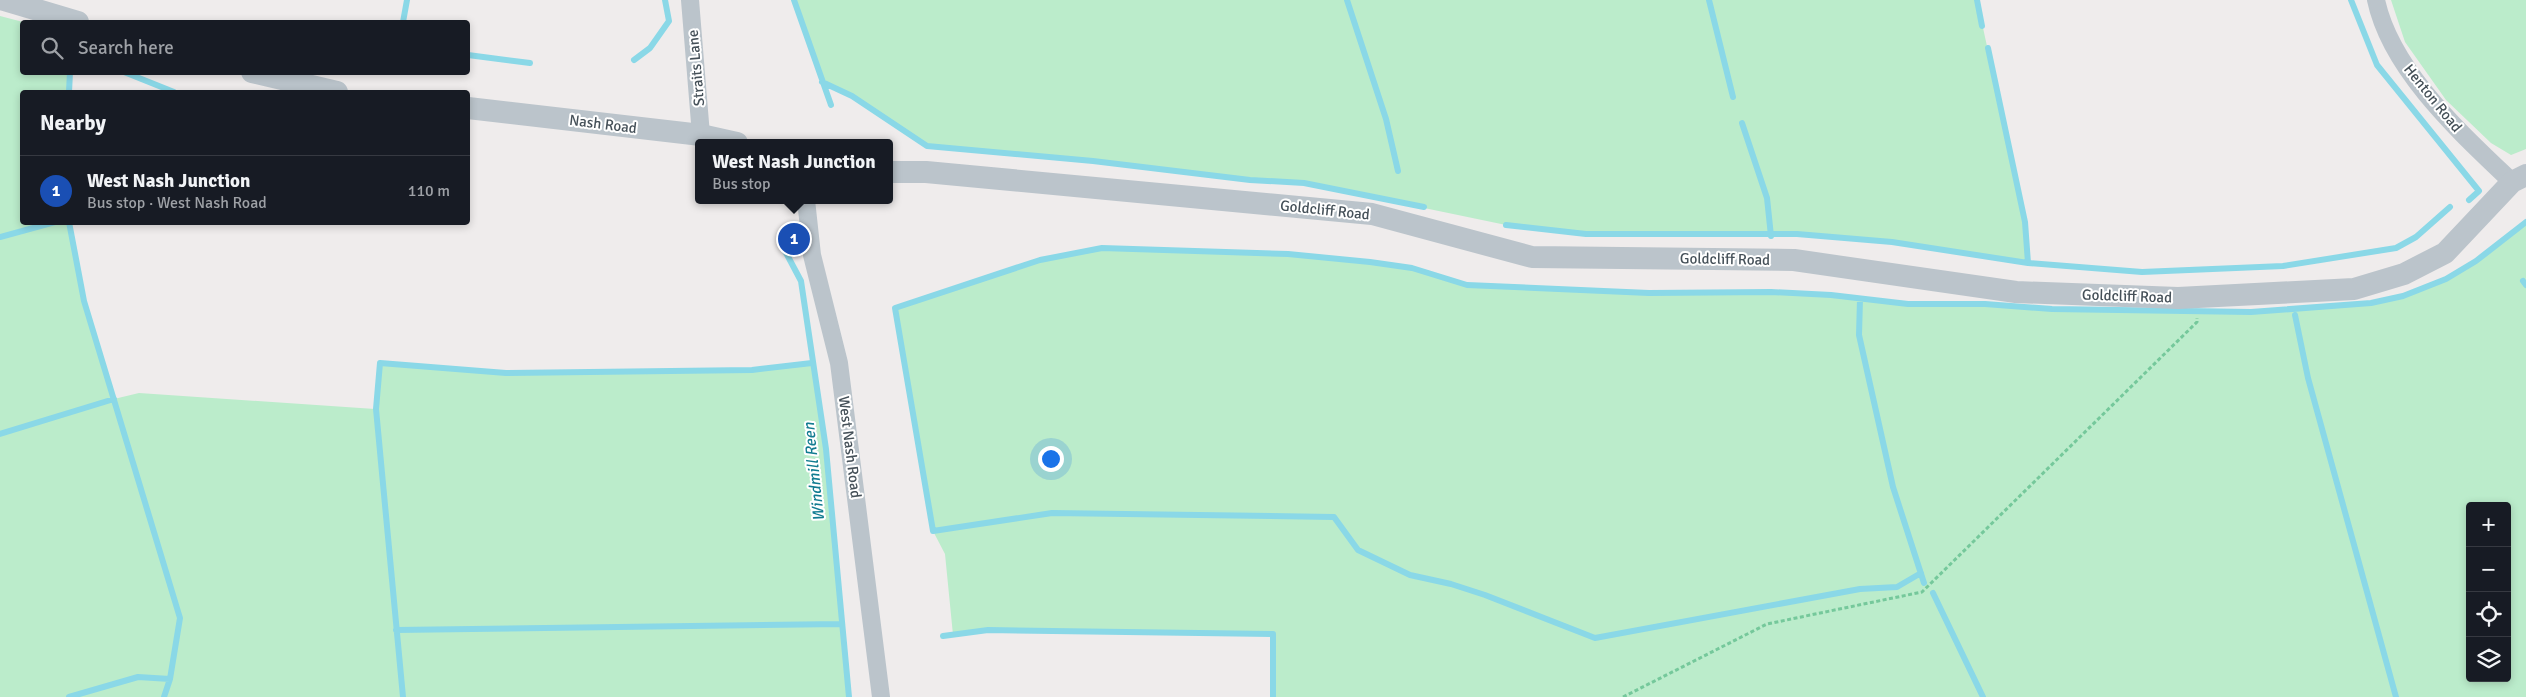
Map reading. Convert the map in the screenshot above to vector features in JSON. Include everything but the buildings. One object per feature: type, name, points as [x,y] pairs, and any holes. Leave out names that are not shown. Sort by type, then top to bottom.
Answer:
[{"type":"street","points":[[4,0],[71,20]]},
{"type":"street","name":"Straits Lane","points":[[690,0],[701,135]]},
{"type":"street","name":"Henton Road","points":[[2376,0],[2379,15],[2402,60],[2427,94],[2453,125],[2519,179]]},
{"type":"street","points":[[265,75],[328,90]]},
{"type":"street","name":"Nash Road","points":[[470,108],[701,135],[720,139]]},
{"type":"street","name":"Goldcliff Road","points":[[893,172],[926,172],[1372,214],[1532,257],[1794,260],[2016,292],[2178,298],[2354,288],[2404,274],[2445,253],[2519,179]]},
{"type":"street","name":"West Nash Road","points":[[806,204],[812,255],[839,363],[881,697]]},
{"type":"path","points":[[1623,697],[1767,624],[1922,592],[2197,322]]},
{"type":"green space","points":[[794,0],[1977,0],[2025,222],[2028,263],[1892,242],[1797,234],[1586,234],[1506,225],[1304,183],[1250,180],[1093,161],[927,146],[852,96],[822,82]]},
{"type":"green space","points":[[2391,0],[2526,0],[2526,149],[2511,155],[2491,143],[2446,100],[2405,42]]},
{"type":"green space","points":[[0,16],[20,21],[20,75],[70,75],[69,90],[20,90],[20,225],[69,225],[84,301],[114,399],[139,393],[375,409],[380,363],[506,373],[752,370],[812,363],[826,449],[849,697],[0,697]]},
{"type":"green space","points":[[2526,222],[2526,697],[1273,697],[1272,634],[988,630],[953,635],[945,554],[933,531],[895,308],[1040,260],[1102,248],[1288,254],[1370,262],[1412,268],[1467,285],[1649,293],[1771,292],[1831,295],[1908,304],[1985,304],[2052,309],[2251,312],[2371,303],[2403,296],[2446,279],[2476,261]]},
{"type":"waterway","points":[[403,20],[407,0]]},
{"type":"waterway","points":[[634,60],[650,48],[669,21],[665,0]]},
{"type":"waterway","points":[[794,0],[831,105]]},
{"type":"waterway","points":[[1347,0],[1386,119],[1398,171]]},
{"type":"waterway","points":[[1709,0],[1733,97]]},
{"type":"waterway","points":[[1977,0],[1982,26]]},
{"type":"waterway","points":[[2351,0],[2377,65],[2479,191],[2469,200]]},
{"type":"waterway","points":[[1988,48],[2025,222],[2028,263]]},
{"type":"waterway","points":[[470,55],[530,63]]},
{"type":"waterway","points":[[69,90],[70,75]]},
{"type":"waterway","points":[[132,75],[169,90]]},
{"type":"waterway","points":[[822,82],[852,96],[927,146],[1093,161],[1250,180],[1304,183],[1424,207]]},
{"type":"waterway","points":[[1742,123],[1767,198],[1771,236]]},
{"type":"waterway","points":[[1506,225],[1586,234],[1797,234],[1892,242],[2028,263],[2142,272],[2283,266],[2396,248],[2416,237],[2450,207]]},
{"type":"waterway","points":[[1921,573],[1897,587],[1860,589],[1595,638],[1485,595],[1451,584],[1410,575],[1358,550],[1334,517],[1052,513],[933,531],[895,308],[1040,260],[1102,248],[1288,254],[1370,262],[1412,268],[1467,285],[1649,293],[1771,292],[1831,295],[1908,304],[1985,304],[2052,309],[2251,312],[2371,303],[2403,296],[2446,279],[2476,261],[2526,222]]},
{"type":"waterway","points":[[0,237],[44,225]]},
{"type":"waterway","points":[[70,225],[84,301],[180,618],[170,679],[164,697]]},
{"type":"waterway","name":"Windmill Reen","points":[[784,249],[801,281],[826,449],[849,697]]},
{"type":"waterway","points":[[2523,281],[2526,285]]},
{"type":"waterway","points":[[1860,299],[1859,335],[1893,487],[1924,583]]},
{"type":"waterway","points":[[2295,315],[2308,378],[2396,697]]},
{"type":"waterway","points":[[403,697],[376,409],[380,363],[506,373],[752,370],[812,363]]},
{"type":"waterway","points":[[0,434],[114,399]]},
{"type":"waterway","points":[[1933,593],[1983,697]]},
{"type":"waterway","points":[[396,630],[841,624]]},
{"type":"waterway","points":[[943,636],[988,630],[1273,634],[1273,697]]},
{"type":"waterway","points":[[69,697],[138,677],[170,679]]},
{"type":"place","name":"West Nash Junction","points":[[794,239]]}]
